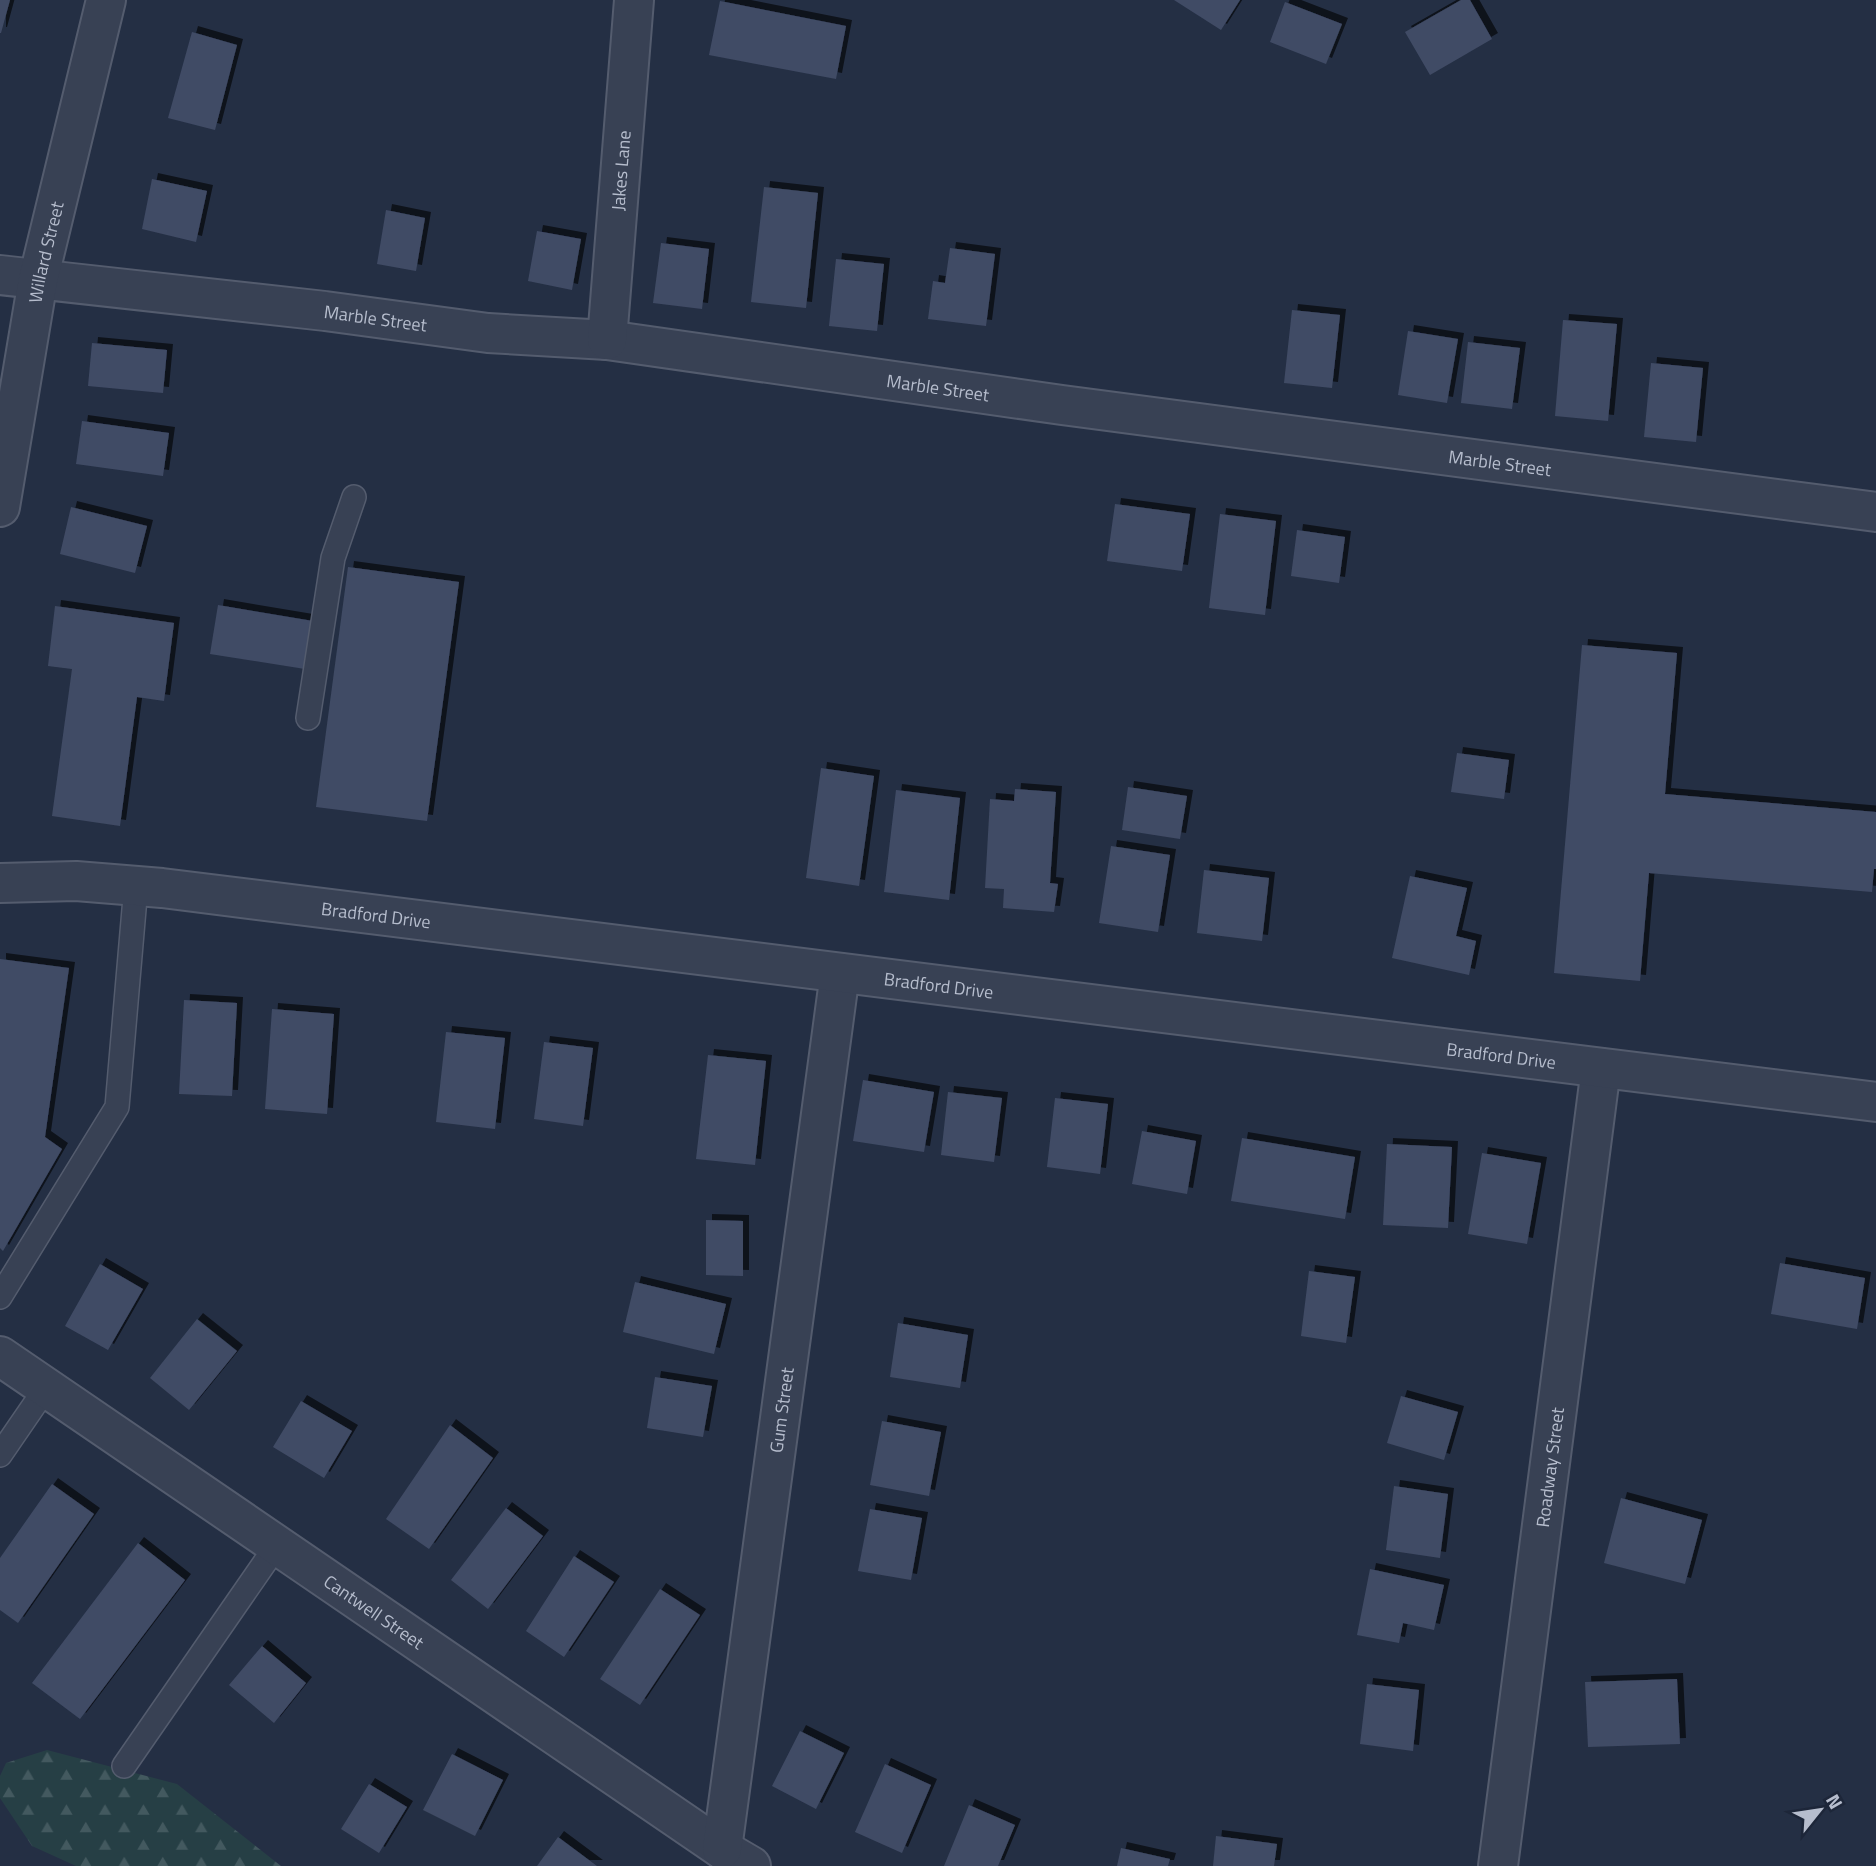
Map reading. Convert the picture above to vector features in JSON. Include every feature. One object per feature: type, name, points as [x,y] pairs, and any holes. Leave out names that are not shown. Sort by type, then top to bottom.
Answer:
[{"type":"street","name":"Willard Street","points":[[0,507],[38,280],[106,0]]},
{"type":"street","name":"Jakes Lane","points":[[607,340],[634,0]]},
{"type":"street","name":"Marble Street","points":[[0,275],[488,333],[607,340],[1076,407],[1876,512]]},
{"type":"street","name":"Bradford Drive","points":[[0,883],[76,881],[162,888],[1876,1102]]},
{"type":"street","name":"Gum Street","points":[[737,1857],[840,973]]},
{"type":"street","name":"Roadway Street","points":[[1498,1866],[1601,1069]]},
{"type":"street","name":"Cantwell Street","points":[[0,1356],[737,1857]]},
{"type":"lane","points":[[308,718],[333,558],[355,497]]},
{"type":"lane","points":[[0,1297],[117,1107],[136,886]]},
{"type":"lane","points":[[0,1455],[46,1388]]},
{"type":"lane","points":[[124,1766],[277,1545]]},
{"type":"green space","points":[[47,1750],[177,1784],[281,1866],[76,1866],[32,1846],[0,1798],[0,1776],[6,1763]]},
{"type":"building","points":[[0,0],[10,0],[1,33],[0,33]]},
{"type":"building","points":[[1174,0],[1240,0],[1221,30]]},
{"type":"building","points":[[1461,0],[1470,0],[1492,39],[1430,75],[1405,32]]},
{"type":"building","points":[[720,1],[846,26],[836,79],[709,55]]},
{"type":"building","points":[[1285,2],[1342,24],[1326,64],[1270,42]]},
{"type":"building","points":[[192,32],[237,45],[215,130],[168,118]]},
{"type":"building","points":[[152,179],[207,191],[196,242],[142,229]]},
{"type":"building","points":[[764,187],[818,193],[806,308],[751,302]]},
{"type":"building","points":[[386,210],[425,218],[416,271],[377,264]]},
{"type":"building","points":[[537,231],[581,239],[572,290],[528,281]]},
{"type":"building","points":[[661,243],[709,249],[702,309],[653,303]]},
{"type":"building","points":[[950,248],[995,254],[986,326],[928,319],[933,281],[945,283]]},
{"type":"building","points":[[836,259],[884,264],[877,331],[829,326]]},
{"type":"building","points":[[1292,310],[1340,315],[1332,388],[1284,383]]},
{"type":"building","points":[[1563,320],[1617,324],[1608,421],[1555,416]]},
{"type":"building","points":[[1408,331],[1458,339],[1447,403],[1398,395]]},
{"type":"building","points":[[1468,342],[1520,348],[1512,409],[1461,403]]},
{"type":"building","points":[[92,343],[167,350],[163,393],[88,386]]},
{"type":"building","points":[[1651,363],[1703,368],[1696,442],[1644,437]]},
{"type":"building","points":[[82,421],[169,433],[163,476],[76,464]]},
{"type":"building","points":[[1115,504],[1190,514],[1182,571],[1107,561]]},
{"type":"building","points":[[71,507],[147,526],[135,573],[60,554]]},
{"type":"building","points":[[1220,514],[1276,521],[1265,615],[1209,608]]},
{"type":"building","points":[[1297,530],[1345,537],[1339,583],[1291,576]]},
{"type":"building","points":[[348,567],[459,582],[427,821],[316,807]]},
{"type":"building","points":[[218,605],[313,621],[305,669],[210,654]]},
{"type":"building","points":[[55,606],[174,623],[164,701],[137,697],[120,826],[52,816],[72,669],[48,666]]},
{"type":"building","points":[[1582,645],[1677,653],[1665,794],[1876,812],[1876,869],[1872,892],[1649,873],[1640,981],[1554,973]]},
{"type":"building","points":[[1457,753],[1509,760],[1504,799],[1451,792]]},
{"type":"building","points":[[821,768],[874,776],[859,886],[806,878]]},
{"type":"building","points":[[1128,787],[1187,796],[1180,839],[1122,830]]},
{"type":"building","points":[[1015,789],[1056,792],[1050,883],[1058,884],[1054,912],[1003,908],[1004,889],[985,888],[990,799],[1014,801]]},
{"type":"building","points":[[896,790],[960,798],[949,900],[884,892]]},
{"type":"building","points":[[1111,846],[1170,855],[1158,932],[1099,923]]},
{"type":"building","points":[[1204,870],[1269,878],[1262,941],[1197,933]]},
{"type":"building","points":[[1410,876],[1467,888],[1456,936],[1476,941],[1469,975],[1392,958]]},
{"type":"building","points":[[0,959],[69,968],[45,1137],[62,1149],[3,1251],[0,1248]]},
{"type":"building","points":[[184,1000],[237,1003],[232,1096],[179,1094]]},
{"type":"building","points":[[272,1009],[334,1014],[327,1114],[265,1109]]},
{"type":"building","points":[[446,1032],[505,1038],[495,1129],[436,1122]]},
{"type":"building","points":[[544,1042],[593,1048],[583,1126],[534,1119]]},
{"type":"building","points":[[708,1055],[766,1061],[755,1165],[696,1159]]},
{"type":"building","points":[[863,1080],[934,1092],[924,1152],[853,1141]]},
{"type":"building","points":[[948,1092],[1002,1098],[994,1162],[941,1155]]},
{"type":"building","points":[[1055,1098],[1108,1104],[1100,1174],[1047,1167]]},
{"type":"building","points":[[1142,1131],[1196,1141],[1187,1194],[1132,1184]]},
{"type":"building","points":[[1242,1138],[1355,1157],[1345,1219],[1231,1201]]},
{"type":"building","points":[[1387,1144],[1452,1147],[1448,1228],[1383,1225]]},
{"type":"building","points":[[1482,1153],[1541,1163],[1527,1244],[1468,1234]]},
{"type":"building","points":[[706,1220],[743,1221],[743,1276],[706,1275]]},
{"type":"building","points":[[1780,1263],[1865,1278],[1857,1329],[1771,1314]]},
{"type":"building","points":[[100,1264],[143,1289],[108,1350],[65,1326]]},
{"type":"building","points":[[1309,1271],[1355,1277],[1346,1343],[1301,1336]]},
{"type":"building","points":[[635,1282],[726,1304],[714,1354],[623,1332]]},
{"type":"building","points":[[197,1319],[237,1351],[189,1410],[150,1378]]},
{"type":"building","points":[[898,1323],[968,1335],[960,1388],[890,1377]]},
{"type":"building","points":[[655,1377],[712,1386],[703,1437],[647,1428]]},
{"type":"building","points":[[1401,1396],[1458,1412],[1444,1460],[1387,1443]]},
{"type":"building","points":[[301,1401],[352,1431],[324,1478],[273,1447]]},
{"type":"building","points":[[882,1421],[941,1432],[929,1496],[870,1485]]},
{"type":"building","points":[[450,1425],[493,1458],[429,1549],[386,1519]]},
{"type":"building","points":[[52,1484],[94,1514],[18,1623],[0,1610],[0,1558]]},
{"type":"building","points":[[1394,1486],[1448,1494],[1440,1558],[1386,1550]]},
{"type":"building","points":[[1621,1498],[1702,1520],[1685,1584],[1604,1563]]},
{"type":"building","points":[[506,1508],[543,1536],[488,1609],[451,1580]]},
{"type":"building","points":[[870,1509],[922,1518],[911,1580],[858,1571]]},
{"type":"building","points":[[138,1543],[185,1580],[80,1719],[32,1683]]},
{"type":"building","points":[[574,1556],[614,1582],[564,1657],[526,1631]]},
{"type":"building","points":[[1370,1569],[1444,1585],[1434,1630],[1403,1623],[1399,1643],[1357,1635]]},
{"type":"building","points":[[660,1589],[700,1615],[640,1705],[600,1679]]},
{"type":"building","points":[[262,1646],[306,1683],[274,1723],[229,1685]]},
{"type":"building","points":[[1677,1679],[1680,1744],[1588,1747],[1585,1682]]},
{"type":"building","points":[[1367,1684],[1419,1690],[1413,1751],[1360,1744]]},
{"type":"building","points":[[800,1731],[844,1753],[816,1809],[772,1786]]},
{"type":"building","points":[[452,1754],[503,1780],[475,1836],[423,1810]]},
{"type":"building","points":[[885,1764],[931,1785],[902,1853],[855,1832]]},
{"type":"building","points":[[369,1784],[407,1807],[379,1853],[341,1829]]},
{"type":"building","points":[[969,1805],[1015,1825],[998,1866],[944,1866]]},
{"type":"building","points":[[1216,1836],[1277,1844],[1274,1866],[1213,1866]]},
{"type":"building","points":[[558,1837],[597,1866],[537,1866]]},
{"type":"building","points":[[1121,1848],[1170,1859],[1168,1866],[1117,1866]]}]
